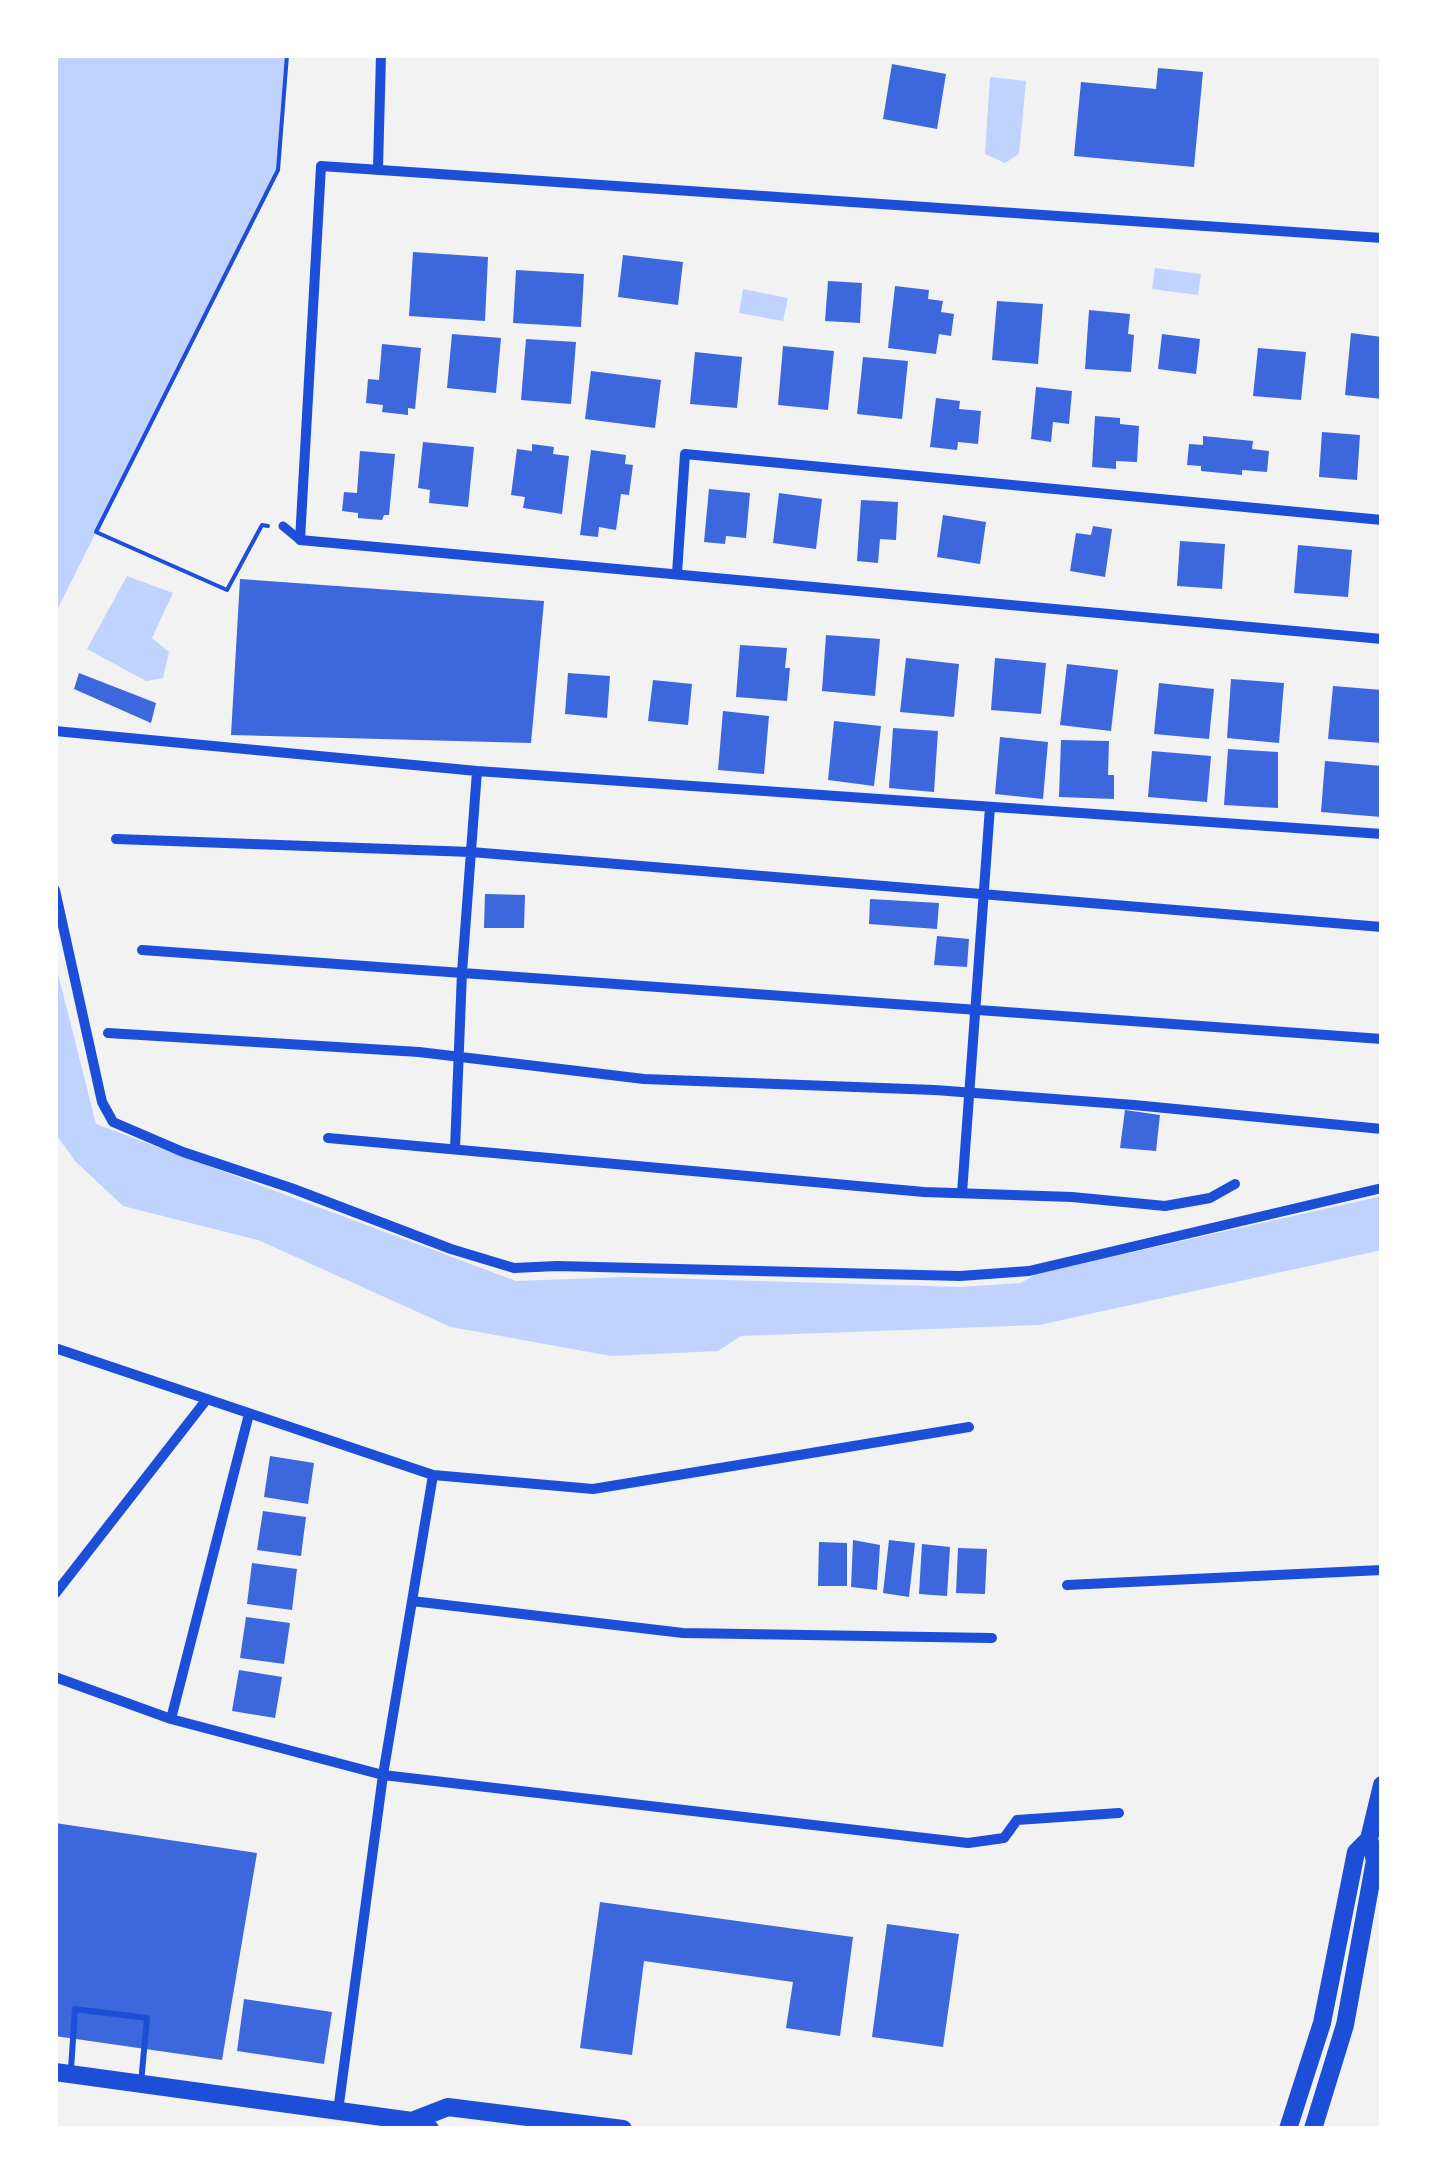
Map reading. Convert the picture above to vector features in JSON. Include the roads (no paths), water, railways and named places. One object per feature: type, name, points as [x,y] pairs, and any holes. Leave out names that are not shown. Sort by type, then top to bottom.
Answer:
[{"type":"main road","points":[[1313,2129],[1345,2025],[1374,1860],[1369,1838],[1382,1785]]},
{"type":"main road","points":[[1288,2129],[1322,2024],[1356,1852],[1369,1838]]},
{"type":"main road","points":[[63,2074],[421,2125],[448,2107],[624,2129]]},
{"type":"street","points":[[378,168],[381,55]]},
{"type":"street","points":[[300,540],[321,166],[1382,238]]},
{"type":"street","points":[[677,573],[685,454],[1382,520]]},
{"type":"street","points":[[283,526],[300,540],[1382,639]]},
{"type":"street","points":[[55,731],[477,771],[1382,834]]},
{"type":"street","points":[[455,1149],[462,972],[477,771]]},
{"type":"street","points":[[962,1193],[990,807]]},
{"type":"street","points":[[116,839],[471,852],[1382,927]]},
{"type":"street","points":[[55,890],[102,1102],[113,1122],[183,1152],[291,1188],[450,1249],[514,1268],[960,1276],[1029,1271],[1382,1188]]},
{"type":"street","points":[[142,950],[1382,1039]]},
{"type":"street","points":[[108,1033],[458,1057],[644,1079],[968,1093],[1382,1129]]},
{"type":"street","points":[[328,1138],[962,1193],[1072,1197],[1165,1206],[1210,1198],[1235,1184]]},
{"type":"street","points":[[55,1348],[433,1476],[593,1489],[969,1428]]},
{"type":"street","points":[[55,1594],[207,1399]]},
{"type":"street","points":[[171,1719],[249,1414]]},
{"type":"street","points":[[338,2112],[383,1775],[433,1476]]},
{"type":"street","points":[[1067,1585],[1382,1570]]},
{"type":"street","points":[[412,1601],[684,1634],[992,1638]]},
{"type":"street","points":[[55,1677],[171,1719],[383,1775],[968,1843],[1004,1838],[1017,1820],[1118,1813]]},
{"type":"lane","points":[[63,2074],[75,2009],[148,2018],[141,2084]]},
{"type":"water","points":[[55,55],[287,55],[278,170],[55,614]]},
{"type":"water","points":[[990,77],[1026,81],[1019,154],[1005,163],[985,154]]},
{"type":"water","points":[[1155,268],[1201,274],[1198,295],[1152,289]]},
{"type":"water","points":[[743,289],[788,298],[783,321],[739,313]]},
{"type":"water","points":[[127,576],[173,593],[152,638],[169,652],[163,678],[146,681],[87,649]]},
{"type":"water","points":[[55,962],[96,1124],[516,1281],[626,1277],[960,1287],[1021,1283],[1036,1274],[1382,1196],[1382,1250],[1039,1325],[741,1336],[718,1351],[611,1356],[451,1327],[258,1240],[123,1206],[75,1161],[55,1133]]}]
